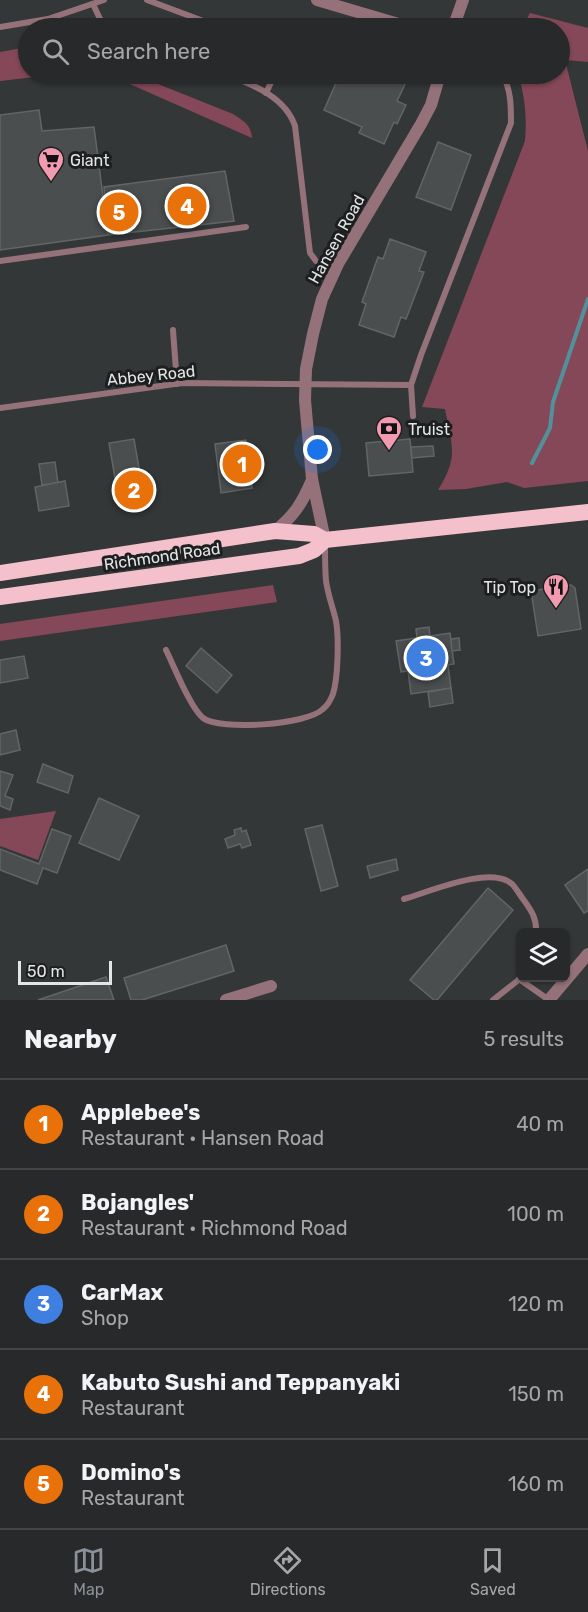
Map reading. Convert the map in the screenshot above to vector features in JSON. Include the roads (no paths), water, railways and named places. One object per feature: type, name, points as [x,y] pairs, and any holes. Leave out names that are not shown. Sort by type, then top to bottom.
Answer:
[{"type":"highway","name":"Richmond Road","points":[[0,573],[275,531],[314,534],[325,540],[588,512]]},
{"type":"highway","name":"Richmond Road","points":[[0,597],[298,556],[314,550],[325,540]]},
{"type":"street","points":[[316,0],[378,18]]},
{"type":"street","points":[[457,18],[463,0]]},
{"type":"street","name":"Hansen Road","points":[[325,540],[312,479],[305,384],[313,334],[322,299],[334,272],[421,124],[431,105],[437,84]]},
{"type":"street","points":[[275,531],[290,519],[302,503],[312,479]]},
{"type":"street","points":[[549,1000],[588,954]]},
{"type":"street","points":[[226,1000],[272,986]]},
{"type":"lane","points":[[51,18],[104,0]]},
{"type":"lane","points":[[147,0],[195,18]]},
{"type":"lane","points":[[93,4],[99,18]]},
{"type":"lane","points":[[0,27],[18,24]]},
{"type":"lane","points":[[253,84],[290,115],[295,126],[310,253],[316,261],[334,272]]},
{"type":"lane","points":[[266,93],[270,84]]},
{"type":"lane","points":[[413,416],[411,385],[512,123],[508,84]]},
{"type":"lane","points":[[0,261],[246,227]]},
{"type":"lane","points":[[172,330],[177,384]]},
{"type":"lane","name":"Abbey Road","points":[[0,408],[177,384],[214,382],[411,385]]},
{"type":"lane","points":[[166,650],[197,711],[209,721],[218,724],[260,725],[289,722],[312,716],[322,710],[332,696],[337,679],[336,624],[326,582],[325,540]]},
{"type":"lane","points":[[404,899],[466,880],[485,877],[501,878],[512,884],[534,915],[536,928]]},
{"type":"lane","points":[[493,1000],[516,981]]},
{"type":"lane","points":[[525,982],[549,1000]]},
{"type":"waterway","points":[[532,463],[550,428],[553,402],[588,299]]},
{"type":"place","name":"Giant","points":[[51,183]]},
{"type":"place","name":"Kabuto Sushi and Teppanyaki","points":[[187,206]]},
{"type":"place","name":"Domino's","points":[[119,212]]},
{"type":"place","name":"Truist","points":[[389,452]]},
{"type":"place","name":"Applebee's","points":[[242,464]]},
{"type":"place","name":"Bojangles'","points":[[134,490]]},
{"type":"place","name":"Tip Top","points":[[556,610]]},
{"type":"place","name":"CarMax","points":[[426,658]]}]
